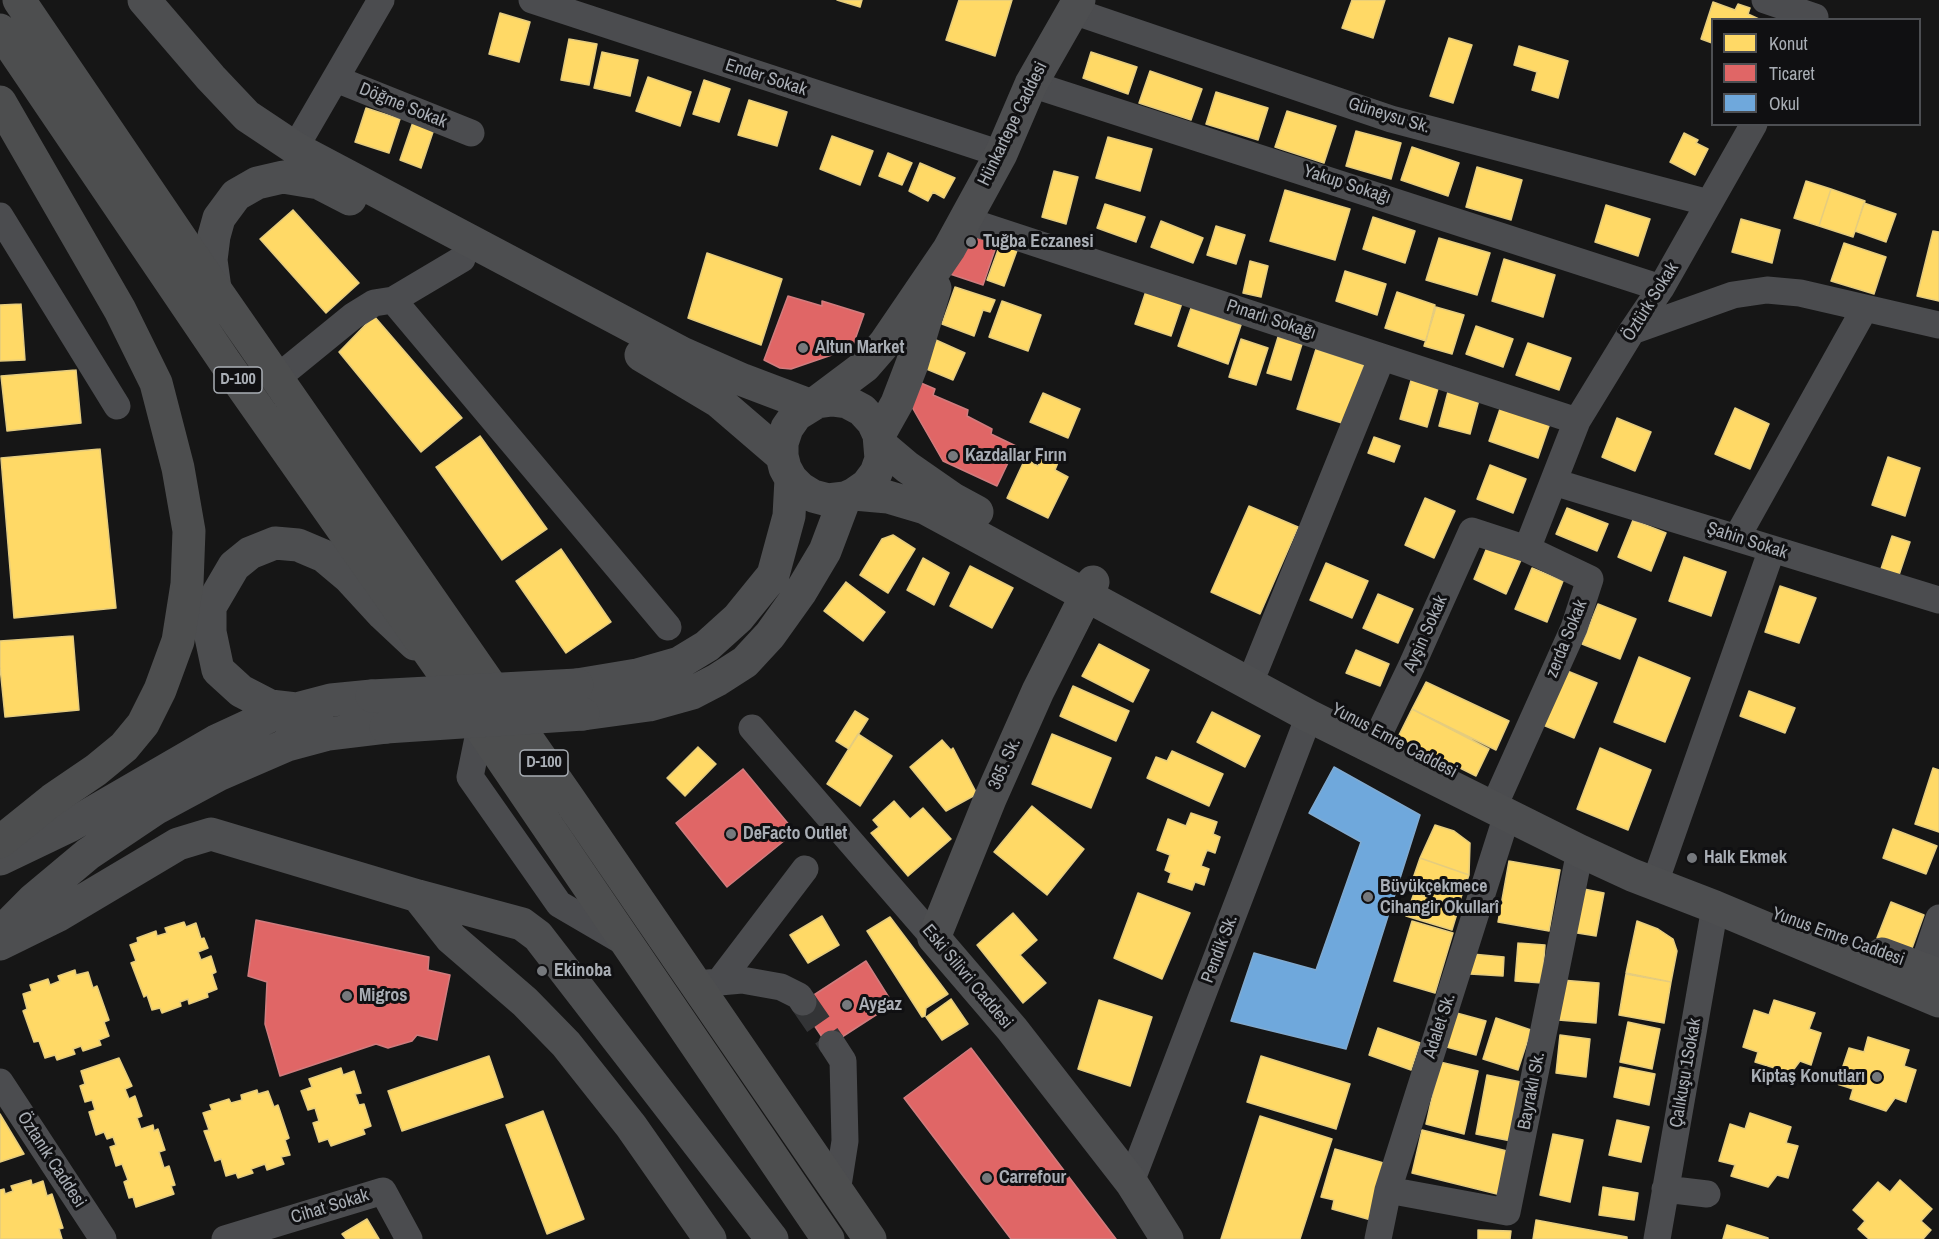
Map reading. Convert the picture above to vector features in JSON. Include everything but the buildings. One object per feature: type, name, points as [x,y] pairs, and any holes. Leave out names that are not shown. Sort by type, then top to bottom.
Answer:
[{"type":"highway","name":"D-100","points":[[19,0],[277,378],[708,983],[837,1191],[870,1239]]},
{"type":"highway","name":"D-100","points":[[0,30],[225,362],[438,665],[828,1239]]},
{"type":"highway","points":[[0,102],[120,310],[156,383],[178,468],[189,531],[187,584],[178,641],[160,690],[143,724],[124,747],[0,842]]},
{"type":"main road","points":[[0,859],[70,825],[216,741],[270,716],[331,700],[372,696],[580,699],[649,705],[692,693],[745,662],[770,635],[800,593],[825,550],[850,496],[867,485],[876,473],[880,459],[880,440],[873,422],[862,410],[847,402],[831,400],[813,404],[743,380],[682,353],[295,148],[247,116],[144,0]]},
{"type":"main road","name":"Hünkartepe Caddesi","points":[[949,249],[1000,154],[1031,84],[1076,6]]},
{"type":"main road","points":[[215,289],[211,260],[219,218],[236,195],[257,183],[283,177],[319,183],[668,369],[718,401],[787,468],[800,488],[813,496],[828,500],[850,496],[888,496],[925,508],[1090,589],[1310,716],[1503,805],[1580,850],[1632,875],[1715,907],[1939,1001]]},
{"type":"main road","points":[[0,933],[33,900],[88,854],[155,809],[220,774],[287,745],[327,734],[580,699],[637,675],[679,663],[707,646],[738,618],[773,575],[789,516],[787,468],[782,443],[787,428],[796,415],[865,366],[885,343],[949,249]]},
{"type":"main road","points":[[880,440],[912,364],[949,249]]},
{"type":"main road","name":"Yunus Emre Caddesi","points":[[880,440],[908,467],[953,499],[1006,528],[1090,589],[1256,668],[1503,805],[1659,871],[1930,972]]},
{"type":"main road","points":[[296,709],[270,706],[241,691],[218,670],[210,632],[210,607],[234,566],[250,553],[276,543],[298,545],[324,556],[349,577],[382,614],[438,665]]},
{"type":"main road","name":"365. Sk.","points":[[934,938],[990,799],[1038,691],[1090,589]]},
{"type":"main road","points":[[0,944],[57,916],[178,844],[211,834],[418,896],[522,924],[538,936],[772,1239]]},
{"type":"main road","points":[[418,896],[451,938],[525,1002],[566,1044],[631,1126],[704,1237]]},
{"type":"main road","name":"Eski Silivri Caddesi","points":[[934,938],[1012,1029],[1131,1182],[1167,1239]]},
{"type":"street","points":[[295,148],[381,0]]},
{"type":"street","name":"Ender Sokak","points":[[532,0],[1000,154]]},
{"type":"street","points":[[1765,0],[1817,12]]},
{"type":"street","name":"Güneysu Sk.","points":[[1076,6],[1391,119],[1710,203]]},
{"type":"street","name":"Döğme Sokak","points":[[336,79],[471,133]]},
{"type":"street","name":"Yakup Sokağı","points":[[1031,84],[1661,288]]},
{"type":"street","name":"Öztürk Sokak","points":[[1554,482],[1576,421],[1661,288],[1753,126]]},
{"type":"street","points":[[1,219],[117,406]]},
{"type":"street","name":"Pınarlı Sokağı","points":[[965,220],[1576,421]]},
{"type":"street","points":[[277,378],[353,316],[374,303],[393,300],[462,259]]},
{"type":"street","points":[[1632,331],[1733,295],[1767,290],[1800,293],[1939,325]]},
{"type":"street","points":[[393,300],[668,627]]},
{"type":"street","points":[[1737,537],[1865,308]]},
{"type":"street","points":[[1256,668],[1382,357]]},
{"type":"street","points":[[1527,549],[1554,482]]},
{"type":"street","name":"Şahin Sokak","points":[[1554,482],[1939,600]]},
{"type":"street","name":"Ayşin Sokak","points":[[1378,736],[1472,531],[1527,549]]},
{"type":"street","name":"zerda Sokak","points":[[1503,805],[1574,628],[1590,579],[1527,549]]},
{"type":"street","points":[[1659,871],[1772,549]]},
{"type":"street","name":"Pendik Sk.","points":[[1131,1182],[1310,716]]},
{"type":"street","name":"Eski Silivri Caddesi","points":[[752,728],[934,938]]},
{"type":"street","name":"Adalet Sk.","points":[[1378,1239],[1388,1190],[1503,805]]},
{"type":"street","name":"Bayraklı Sk.","points":[[1388,1190],[1507,1212],[1580,850]]},
{"type":"street","points":[[708,983],[805,870]]},
{"type":"street","name":"Çalıkuşu 1Sokak","points":[[1657,1239],[1715,907]]},
{"type":"street","points":[[1930,972],[1939,918]]},
{"type":"street","points":[[708,983],[742,980],[781,987],[800,996],[803,1002]]},
{"type":"street","points":[[832,1044],[843,1061],[844,1141],[837,1191]]},
{"type":"street","name":"Öztanık Caddesi","points":[[0,1082],[103,1239]]},
{"type":"street","points":[[1665,1189],[1707,1194]]},
{"type":"street","name":"Cihat Sokak","points":[[225,1239],[383,1191],[409,1239]]},
{"type":"tunnel","points":[[803,1002],[832,1044]]},
{"type":"place","name":"Tuğba Eczanesi","points":[[971,242]]},
{"type":"place","name":"Altun Market","points":[[803,348]]},
{"type":"place","name":"Kazdallar Fırın","points":[[953,456]]},
{"type":"place","name":"DeFacto Outlet","points":[[731,834]]},
{"type":"place","name":"Halk Ekmek","points":[[1692,858]]},
{"type":"place","name":"Büyükçekmece Cihangir Okullarî","points":[[1368,897]]},
{"type":"place","name":"Ekinoba","points":[[542,971]]},
{"type":"place","name":"Migros","points":[[347,996]]},
{"type":"place","name":"Aygaz","points":[[847,1005]]},
{"type":"place","name":"Kiptaş Konutları","points":[[1877,1077]]},
{"type":"place","name":"Carrefour","points":[[987,1178]]}]
